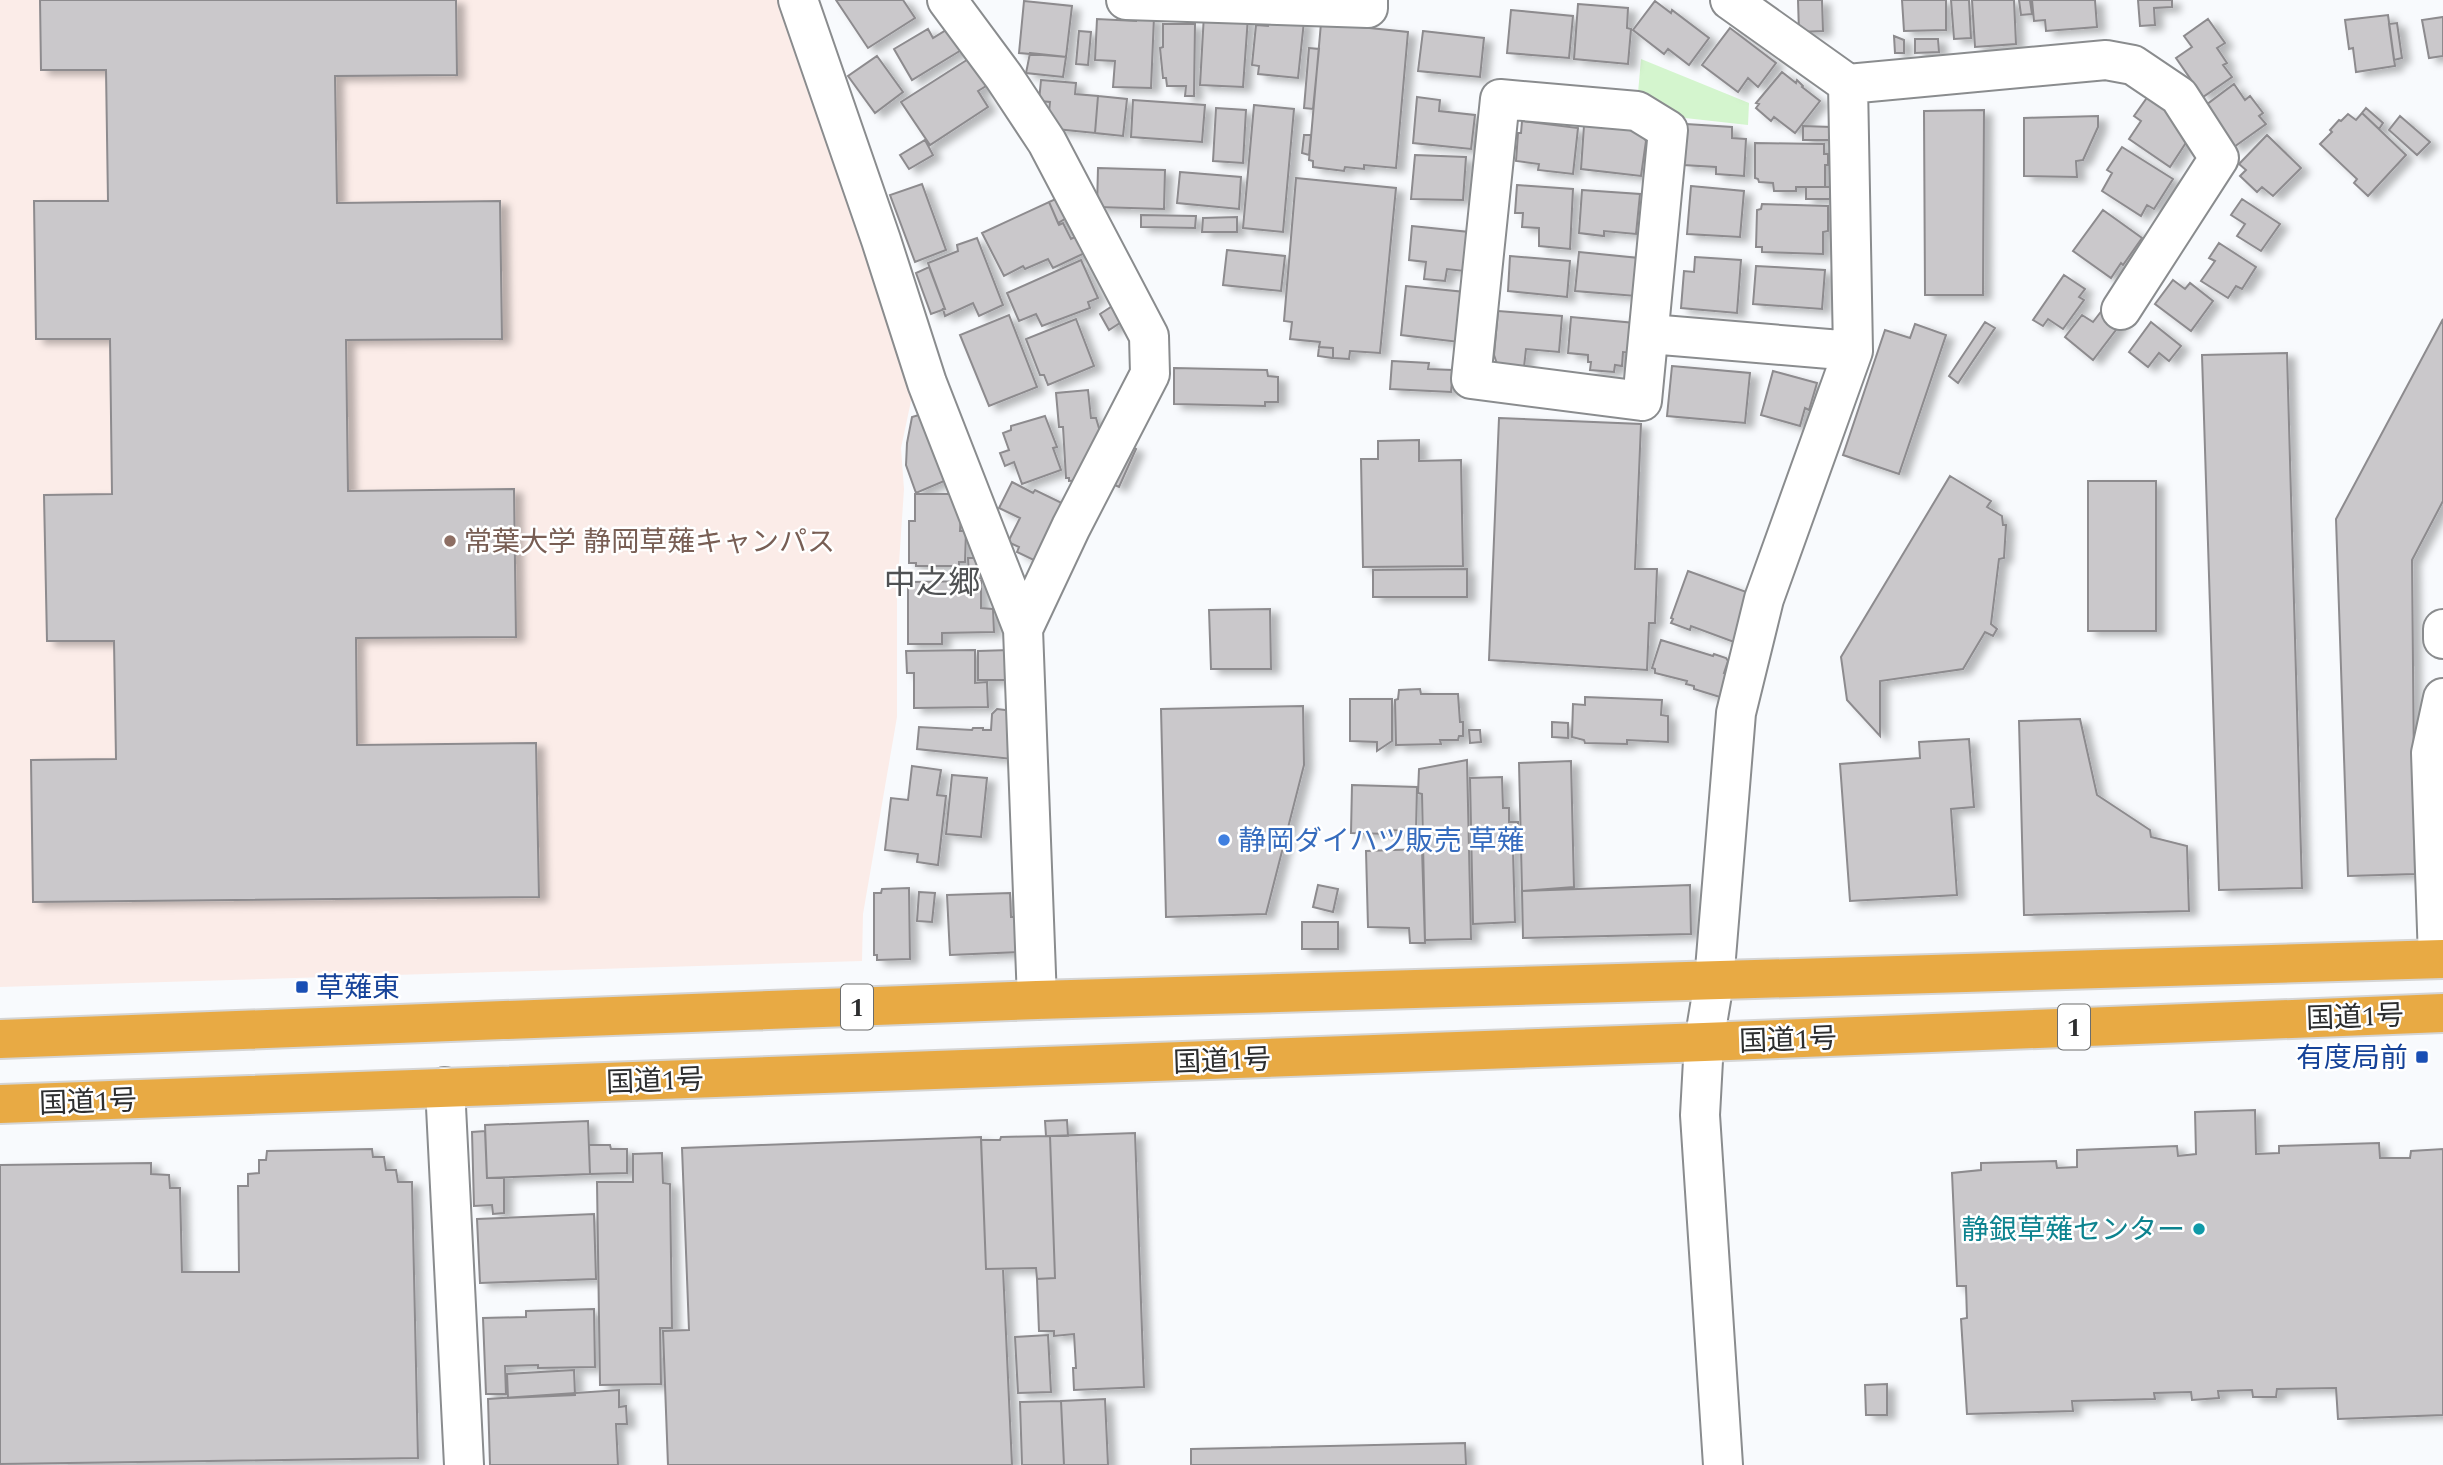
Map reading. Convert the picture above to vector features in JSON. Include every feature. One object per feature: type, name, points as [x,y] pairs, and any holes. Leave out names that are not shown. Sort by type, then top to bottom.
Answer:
[{"type":"highway","name":"国道1号","points":[[0,1039],[1037,1000],[2440,959]]},
{"type":"highway","name":"国道1号","points":[[0,1104],[2443,1013]]},
{"type":"street","points":[[798,0],[927,383],[1023,629],[1037,1000]]},
{"type":"street","points":[[947,0],[1004,77],[1047,142],[1149,336],[1150,374],[1071,527],[1023,629]]},
{"type":"street","points":[[1126,0],[1368,8],[1368,0]]},
{"type":"street","points":[[1730,0],[1848,83],[2106,60],[2133,65],[2179,96],[2219,158],[2121,310]]},
{"type":"street","points":[[1723,1465],[1700,1115],[1704,1042],[1714,982],[1735,713],[1763,598],[1853,351],[1848,83]]},
{"type":"street","points":[[1500,99],[1637,111],[1668,130],[1650,334],[1642,401],[1471,379],[1500,99]]},
{"type":"street","points":[[1650,334],[1853,351]]},
{"type":"street","points":[[2443,629],[2443,639]]},
{"type":"street","points":[[2440,959],[2431,753],[2443,698]]},
{"type":"street","points":[[445,1087],[464,1465]]},
{"type":"shaded area","name":"常葉大学 静岡草薙キャンパス","points":[[0,0],[786,0],[917,373],[901,448],[904,489],[897,593],[897,717],[863,914],[862,961],[0,987]]},
{"type":"green space","points":[[1641,59],[1749,103],[1748,125],[1685,118],[1638,93]]},
{"type":"building","points":[[40,0],[456,0],[457,75],[335,76],[337,203],[500,201],[502,339],[346,340],[348,491],[514,489],[516,637],[356,638],[357,745],[536,743],[539,897],[33,902],[31,760],[116,759],[114,641],[47,641],[44,495],[112,494],[110,339],[36,339],[34,201],[108,201],[106,70],[41,70]]},
{"type":"building","points":[[836,0],[903,0],[915,18],[868,48]]},
{"type":"building","points":[[1798,0],[1822,0],[1823,31],[1799,32]]},
{"type":"building","points":[[1902,0],[1946,0],[1946,30],[1904,31]]},
{"type":"building","points":[[1951,0],[1969,0],[1971,38],[1954,39]]},
{"type":"building","points":[[1972,0],[2014,0],[2016,44],[1975,47]]},
{"type":"building","points":[[2019,0],[2030,0],[2032,14],[2021,15]]},
{"type":"building","points":[[2032,0],[2095,0],[2097,27],[2046,31],[2045,20],[2034,21]]},
{"type":"building","points":[[2138,0],[2172,0],[2172,7],[2154,8],[2155,25],[2140,26]]},
{"type":"building","points":[[1024,1],[1072,6],[1066,57],[1019,53]]},
{"type":"building","points":[[1655,1],[1671,13],[1672,10],[1709,38],[1689,65],[1668,49],[1664,54],[1633,30]]},
{"type":"building","points":[[1578,4],[1628,8],[1627,28],[1631,29],[1628,64],[1574,59]]},
{"type":"building","points":[[1511,10],[1573,16],[1569,58],[1507,53]]},
{"type":"building","points":[[1204,14],[1248,17],[1243,87],[1200,85]]},
{"type":"building","points":[[2388,15],[2395,66],[2356,72],[2345,20]]},
{"type":"building","points":[[1136,16],[1154,17],[1151,88],[1113,87],[1115,61],[1095,60],[1097,19],[1136,21]]},
{"type":"building","points":[[1269,17],[1304,21],[1298,78],[1258,74],[1259,66],[1252,65],[1256,25],[1268,26]]},
{"type":"building","points":[[2443,17],[2443,56],[2429,58],[2422,20]]},
{"type":"building","points":[[2208,19],[2225,43],[2217,48],[2227,63],[2223,65],[2232,77],[2203,97],[2176,58],[2192,47],[2184,36]]},
{"type":"building","points":[[1321,23],[1408,32],[1396,168],[1364,165],[1364,169],[1345,167],[1344,171],[1313,167],[1313,161],[1309,160]]},
{"type":"building","points":[[2397,23],[2402,58],[2394,60],[2389,24]]},
{"type":"building","points":[[1163,24],[1195,24],[1194,96],[1185,96],[1186,86],[1167,86],[1166,78],[1163,78],[1160,48],[1163,47]]},
{"type":"building","points":[[951,27],[963,49],[912,80],[894,49],[928,29],[933,38]]},
{"type":"building","points":[[1730,28],[1776,63],[1758,87],[1748,78],[1738,92],[1702,65]]},
{"type":"building","points":[[1079,31],[1091,32],[1088,65],[1076,64]]},
{"type":"building","points":[[1423,31],[1484,38],[1480,77],[1418,71]]},
{"type":"building","points":[[1894,36],[1904,40],[1904,53],[1895,53]]},
{"type":"building","points":[[1915,39],[1938,39],[1939,52],[1915,53]]},
{"type":"building","points":[[1309,48],[1319,49],[1313,109],[1304,108]]},
{"type":"building","points":[[1030,53],[1066,57],[1063,77],[1026,73]]},
{"type":"building","points":[[877,56],[903,92],[875,113],[848,76]]},
{"type":"building","points":[[973,56],[991,83],[978,91],[988,107],[930,145],[901,102]]},
{"type":"building","points":[[1782,72],[1796,83],[1797,80],[1820,101],[1795,133],[1774,117],[1771,121],[1756,108],[1759,104],[1756,103]]},
{"type":"building","points":[[1041,80],[1076,83],[1075,94],[1098,96],[1095,133],[1056,129],[1049,112],[1050,102],[1039,101]]},
{"type":"building","points":[[2234,84],[2245,100],[2250,96],[2263,113],[2259,116],[2266,124],[2234,147],[2202,108]]},
{"type":"building","points":[[2151,92],[2193,132],[2170,167],[2129,139],[2141,121],[2134,116]]},
{"type":"building","points":[[1098,96],[1127,99],[1123,136],[1095,133]]},
{"type":"building","points":[[1417,97],[1440,100],[1439,111],[1475,115],[1471,149],[1413,143]]},
{"type":"building","points":[[1133,100],[1205,105],[1202,142],[1131,137]]},
{"type":"building","points":[[1254,105],[1294,109],[1283,232],[1243,228]]},
{"type":"building","points":[[1216,108],[1246,110],[1243,163],[1213,161]]},
{"type":"building","points":[[2366,108],[2383,123],[2379,129],[2362,113]]},
{"type":"building","points":[[1984,110],[1983,295],[1925,295],[1924,111]]},
{"type":"building","points":[[2362,113],[2406,155],[2368,196],[2354,183],[2357,179],[2320,144],[2339,120],[2348,114],[2356,120]]},
{"type":"building","points":[[2098,116],[2098,127],[2083,160],[2076,161],[2077,177],[2024,176],[2024,118]]},
{"type":"building","points":[[2400,116],[2430,142],[2417,155],[2389,130]]},
{"type":"building","points":[[1522,121],[1578,128],[1573,174],[1538,170],[1539,164],[1516,161],[1518,133],[1521,133]]},
{"type":"building","points":[[1686,124],[1732,127],[1732,138],[1746,139],[1744,176],[1716,174],[1716,167],[1683,165]]},
{"type":"building","points":[[1584,125],[1627,129],[1643,135],[1646,141],[1641,176],[1581,169]]},
{"type":"building","points":[[1803,126],[1831,127],[1831,140],[1803,140]]},
{"type":"building","points":[[1304,135],[1311,135],[1309,155],[1302,153]]},
{"type":"building","points":[[2267,135],[2301,168],[2273,196],[2262,187],[2257,192],[2240,176],[2246,170],[2239,164]]},
{"type":"building","points":[[925,140],[933,155],[909,169],[900,155]]},
{"type":"building","points":[[1755,143],[1824,144],[1824,154],[1828,154],[1825,187],[1796,187],[1796,191],[1774,191],[1773,183],[1759,182],[1755,178]]},
{"type":"building","points":[[2122,147],[2173,179],[2154,209],[2147,205],[2141,216],[2102,191],[2112,173],[2107,170]]},
{"type":"building","points":[[1415,155],[1466,157],[1463,200],[1411,199]]},
{"type":"building","points":[[1098,168],[1165,170],[1164,209],[1097,207]]},
{"type":"building","points":[[1180,172],[1241,177],[1239,209],[1177,203]]},
{"type":"building","points":[[1296,178],[1396,188],[1380,353],[1350,351],[1349,359],[1333,358],[1333,348],[1319,347],[1320,342],[1290,339],[1292,322],[1284,321]]},
{"type":"building","points":[[922,184],[946,250],[915,262],[890,195]]},
{"type":"building","points":[[1517,185],[1573,189],[1570,249],[1539,246],[1539,228],[1522,227],[1523,213],[1515,213]]},
{"type":"building","points":[[1691,186],[1744,191],[1740,237],[1687,234]]},
{"type":"building","points":[[1806,187],[1830,187],[1830,199],[1806,199]]},
{"type":"building","points":[[1582,190],[1640,194],[1636,234],[1604,231],[1604,236],[1579,233]]},
{"type":"building","points":[[1060,197],[1068,217],[1058,223],[1049,202]]},
{"type":"building","points":[[2242,199],[2280,224],[2261,251],[2237,236],[2245,224],[2231,215]]},
{"type":"building","points":[[1049,202],[1059,225],[1063,223],[1071,239],[1081,234],[1089,251],[1053,268],[1048,259],[1025,269],[1023,266],[1004,276],[982,233]]},
{"type":"building","points":[[1762,204],[1828,206],[1828,231],[1823,232],[1823,254],[1762,252],[1762,247],[1756,247],[1757,210],[1761,209]]},
{"type":"building","points":[[2103,210],[2142,238],[2111,278],[2073,251]]},
{"type":"building","points":[[1141,215],[1196,216],[1195,228],[1141,227]]},
{"type":"building","points":[[1237,217],[1237,232],[1202,232],[1203,218]]},
{"type":"building","points":[[1412,226],[1469,232],[1464,271],[1447,269],[1445,281],[1424,279],[1426,262],[1409,260]]},
{"type":"building","points":[[977,238],[1003,305],[979,316],[973,303],[945,316],[945,309],[928,263],[958,251],[957,245]]},
{"type":"building","points":[[2219,243],[2256,267],[2242,289],[2236,286],[2228,298],[2201,281],[2215,261],[2209,258]]},
{"type":"building","points":[[1227,250],[1285,256],[1281,291],[1223,285]]},
{"type":"building","points":[[1579,252],[1639,258],[1636,296],[1575,291]]},
{"type":"building","points":[[1510,256],[1570,261],[1567,297],[1508,291]]},
{"type":"building","points":[[1695,257],[1741,260],[1737,313],[1681,308],[1684,271],[1694,272]]},
{"type":"building","points":[[1081,260],[1098,298],[1088,302],[1090,308],[1042,326],[1036,314],[1019,321],[1007,293]]},
{"type":"building","points":[[1756,266],[1825,270],[1822,309],[1753,304]]},
{"type":"building","points":[[929,267],[945,309],[931,314],[916,273]]},
{"type":"building","points":[[2064,275],[2085,289],[2079,297],[2084,300],[2063,329],[2048,319],[2043,326],[2033,320]]},
{"type":"building","points":[[2173,280],[2185,289],[2190,283],[2213,301],[2191,331],[2155,304]]},
{"type":"building","points":[[1406,286],[1465,292],[1459,342],[1401,335]]},
{"type":"building","points":[[1117,303],[1126,319],[1109,330],[1100,314]]},
{"type":"building","points":[[2103,309],[2122,322],[2093,360],[2065,337],[2082,315],[2093,322]]},
{"type":"building","points":[[1498,311],[1562,316],[1559,352],[1526,349],[1524,367],[1497,364],[1494,355]]},
{"type":"building","points":[[1009,315],[1037,387],[989,406],[960,335]]},
{"type":"building","points":[[1571,317],[1635,323],[1633,353],[1623,352],[1622,366],[1615,365],[1614,372],[1590,370],[1588,355],[1568,353]]},
{"type":"building","points":[[1076,319],[1094,366],[1048,385],[1044,375],[1040,375],[1026,339]]},
{"type":"building","points":[[2443,319],[2443,501],[2412,560],[2415,874],[2348,876],[2336,519]]},
{"type":"building","points":[[1985,322],[1995,328],[1958,383],[1949,376]]},
{"type":"building","points":[[2151,322],[2181,346],[2169,361],[2159,353],[2148,367],[2129,352]]},
{"type":"building","points":[[1915,324],[1946,335],[1899,474],[1843,455],[1885,330],[1910,338]]},
{"type":"building","points":[[1319,347],[1333,348],[1333,358],[1318,356]]},
{"type":"building","points":[[2287,353],[2302,888],[2219,890],[2202,355]]},
{"type":"building","points":[[1392,361],[1429,363],[1428,369],[1453,370],[1451,392],[1390,389]]},
{"type":"building","points":[[1672,366],[1750,373],[1745,423],[1667,416]]},
{"type":"building","points":[[1174,368],[1267,370],[1268,376],[1278,377],[1278,402],[1265,402],[1265,406],[1174,404]]},
{"type":"building","points":[[1773,371],[1817,383],[1809,410],[1805,408],[1800,426],[1761,415]]},
{"type":"building","points":[[1088,390],[1091,418],[1096,418],[1101,435],[1084,480],[1069,481],[1069,478],[1066,478],[1063,427],[1059,427],[1056,393]]},
{"type":"building","points":[[929,412],[956,476],[916,493],[906,465],[907,443],[912,417]]},
{"type":"building","points":[[1045,416],[1057,447],[1053,448],[1061,470],[1022,484],[1014,462],[1005,466],[1000,453],[1009,450],[1003,433],[1011,430],[1011,426]]},
{"type":"building","points":[[1499,418],[1641,424],[1635,569],[1657,569],[1655,623],[1649,623],[1647,670],[1489,660]]},
{"type":"building","points":[[1419,440],[1419,461],[1461,460],[1463,566],[1363,567],[1361,459],[1378,459],[1378,441]]},
{"type":"building","points":[[1127,445],[1136,449],[1119,487],[1110,483]]},
{"type":"building","points":[[1950,476],[1991,501],[1987,507],[2002,516],[2003,525],[2006,525],[2004,558],[1999,559],[1991,624],[1997,629],[1993,636],[1985,632],[1963,669],[1880,681],[1880,736],[1847,700],[1841,657]]},
{"type":"building","points":[[2088,481],[2156,481],[2156,631],[2088,631]]},
{"type":"building","points":[[1012,482],[1070,507],[1042,564],[1017,552],[1019,547],[1008,542],[1020,518],[999,508]]},
{"type":"building","points":[[915,494],[962,494],[960,531],[966,531],[965,562],[959,562],[959,566],[916,566],[916,563],[909,563],[909,521],[915,521]]},
{"type":"building","points":[[968,558],[989,558],[994,579],[969,578]]},
{"type":"building","points":[[1467,569],[1467,597],[1373,597],[1373,570]]},
{"type":"building","points":[[1688,571],[1752,594],[1734,642],[1691,626],[1690,630],[1671,623]]},
{"type":"building","points":[[981,581],[981,608],[993,609],[994,632],[942,633],[942,644],[908,644],[908,582]]},
{"type":"building","points":[[1270,609],[1271,669],[1211,669],[1209,610]]},
{"type":"building","points":[[1661,640],[1726,658],[1728,661],[1724,673],[1728,674],[1720,697],[1694,689],[1694,686],[1686,684],[1687,681],[1655,673],[1652,668]]},
{"type":"building","points":[[975,650],[975,683],[987,682],[988,707],[914,708],[914,673],[907,673],[906,651]]},
{"type":"building","points":[[1010,650],[1011,680],[978,680],[978,651]]},
{"type":"building","points":[[1420,689],[1421,694],[1458,694],[1463,736],[1459,736],[1458,740],[1440,740],[1441,744],[1396,745],[1395,700],[1398,699],[1399,690]]},
{"type":"building","points":[[1585,697],[1662,700],[1661,715],[1668,716],[1668,742],[1627,740],[1627,744],[1585,743],[1584,740],[1572,737],[1573,704],[1585,705]]},
{"type":"building","points":[[1350,699],[1392,699],[1392,741],[1377,751],[1377,742],[1350,741]]},
{"type":"building","name":"静岡ダイハツ販売 草薙","points":[[1303,706],[1304,765],[1266,914],[1166,917],[1161,709]]},
{"type":"building","points":[[997,709],[1013,711],[1012,759],[917,749],[919,727],[991,730],[992,714]]},
{"type":"building","points":[[2080,719],[2097,795],[2150,830],[2151,837],[2187,846],[2189,911],[2024,915],[2019,721]]},
{"type":"building","points":[[1552,722],[1568,723],[1568,738],[1552,737]]},
{"type":"building","points":[[1469,730],[1480,730],[1481,742],[1470,743]]},
{"type":"building","points":[[1969,739],[1974,807],[1951,809],[1957,895],[1850,901],[1840,764],[1920,758],[1919,742]]},
{"type":"building","points":[[1467,760],[1471,939],[1425,940],[1422,794],[1418,793],[1419,769]]},
{"type":"building","points":[[1571,761],[1574,887],[1522,891],[1519,763]]},
{"type":"building","points":[[912,766],[941,770],[937,795],[946,796],[938,865],[917,862],[918,854],[885,850],[891,798],[908,800]]},
{"type":"building","points":[[952,775],[987,778],[981,837],[946,834]]},
{"type":"building","points":[[1502,777],[1503,808],[1509,808],[1509,822],[1518,822],[1518,850],[1513,851],[1515,922],[1473,924],[1470,778]]},
{"type":"building","points":[[1352,785],[1417,787],[1416,831],[1390,830],[1390,834],[1351,833]]},
{"type":"building","points":[[1422,849],[1425,943],[1410,943],[1409,928],[1368,927],[1366,851]]},
{"type":"building","points":[[1318,885],[1338,889],[1333,912],[1313,907]]},
{"type":"building","points":[[1690,885],[1691,934],[1523,938],[1522,891]]},
{"type":"building","points":[[909,888],[910,959],[877,960],[877,955],[874,955],[874,893],[881,893],[882,889]]},
{"type":"building","points":[[919,892],[935,893],[932,922],[917,921]]},
{"type":"building","points":[[1010,893],[1011,917],[1019,917],[1020,952],[950,955],[947,895]]},
{"type":"building","points":[[1302,922],[1338,922],[1338,949],[1302,949]]},
{"type":"building","name":"静銀草薙センター","points":[[2255,1110],[2256,1154],[2279,1153],[2279,1146],[2379,1143],[2380,1158],[2410,1158],[2411,1151],[2443,1149],[2443,1415],[2338,1419],[2336,1388],[2277,1389],[2276,1397],[2253,1397],[2252,1390],[2218,1391],[2219,1398],[2192,1400],[2191,1392],[2154,1393],[2155,1399],[2072,1401],[2073,1411],[1967,1414],[1961,1319],[1967,1318],[1966,1286],[1957,1286],[1952,1173],[1981,1170],[1981,1163],[2056,1161],[2057,1168],[2077,1167],[2077,1150],[2177,1146],[2178,1156],[2196,1154],[2195,1112]]},
{"type":"building","points":[[1067,1120],[1068,1136],[1046,1136],[1045,1121]]},
{"type":"building","points":[[588,1121],[590,1174],[487,1178],[485,1125]]},
{"type":"building","points":[[485,1131],[487,1178],[504,1178],[504,1213],[493,1214],[492,1205],[474,1206],[472,1132]]},
{"type":"building","points":[[1135,1133],[1144,1387],[1074,1390],[1074,1334],[1054,1336],[1054,1331],[1039,1331],[1037,1279],[1055,1278],[1050,1136]]},
{"type":"building","points":[[1050,1136],[1055,1278],[1037,1279],[1036,1268],[986,1269],[981,1140]]},
{"type":"building","points":[[981,1137],[986,1269],[1003,1269],[1012,1465],[668,1465],[663,1331],[689,1330],[682,1148]]},
{"type":"building","points":[[589,1145],[610,1145],[611,1149],[627,1149],[627,1173],[590,1174]]},
{"type":"building","points":[[372,1149],[373,1157],[384,1157],[386,1170],[396,1170],[398,1182],[412,1182],[418,1458],[0,1464],[0,1165],[151,1163],[151,1174],[169,1175],[170,1188],[180,1188],[182,1272],[239,1272],[238,1186],[248,1186],[248,1174],[259,1173],[259,1160],[266,1160],[267,1151]]},
{"type":"building","points":[[662,1153],[663,1183],[670,1184],[672,1328],[660,1328],[661,1384],[600,1385],[597,1182],[633,1182],[633,1154]]},
{"type":"building","points":[[594,1214],[596,1279],[480,1283],[477,1219]]},
{"type":"building","points":[[594,1309],[595,1367],[505,1366],[506,1394],[486,1394],[483,1318],[526,1317],[526,1311]]},
{"type":"building","points":[[1048,1335],[1051,1392],[1018,1393],[1015,1337]]},
{"type":"building","points":[[574,1370],[575,1395],[508,1398],[507,1374]]},
{"type":"building","points":[[1887,1384],[1887,1415],[1866,1415],[1865,1385]]},
{"type":"building","points":[[619,1390],[619,1407],[626,1406],[627,1424],[616,1424],[618,1465],[490,1465],[488,1399]]},
{"type":"building","points":[[1105,1399],[1108,1465],[1064,1465],[1061,1401]]},
{"type":"building","points":[[1061,1401],[1064,1465],[1022,1465],[1020,1402]]},
{"type":"building","points":[[1465,1443],[1466,1465],[1191,1465],[1191,1449]]},
{"type":"place","name":"常葉大学 静岡草薙キャンパス","points":[[450,541]]},
{"type":"place","name":"静岡ダイハツ販売 草薙","points":[[1224,840]]},
{"type":"place","name":"草薙東","points":[[302,987]]},
{"type":"place","name":"有度局前","points":[[2422,1057]]},
{"type":"place","name":"静銀草薙センター","points":[[2199,1229]]},
{"type":"district","name":"中之郷","points":[[932,582]]}]
